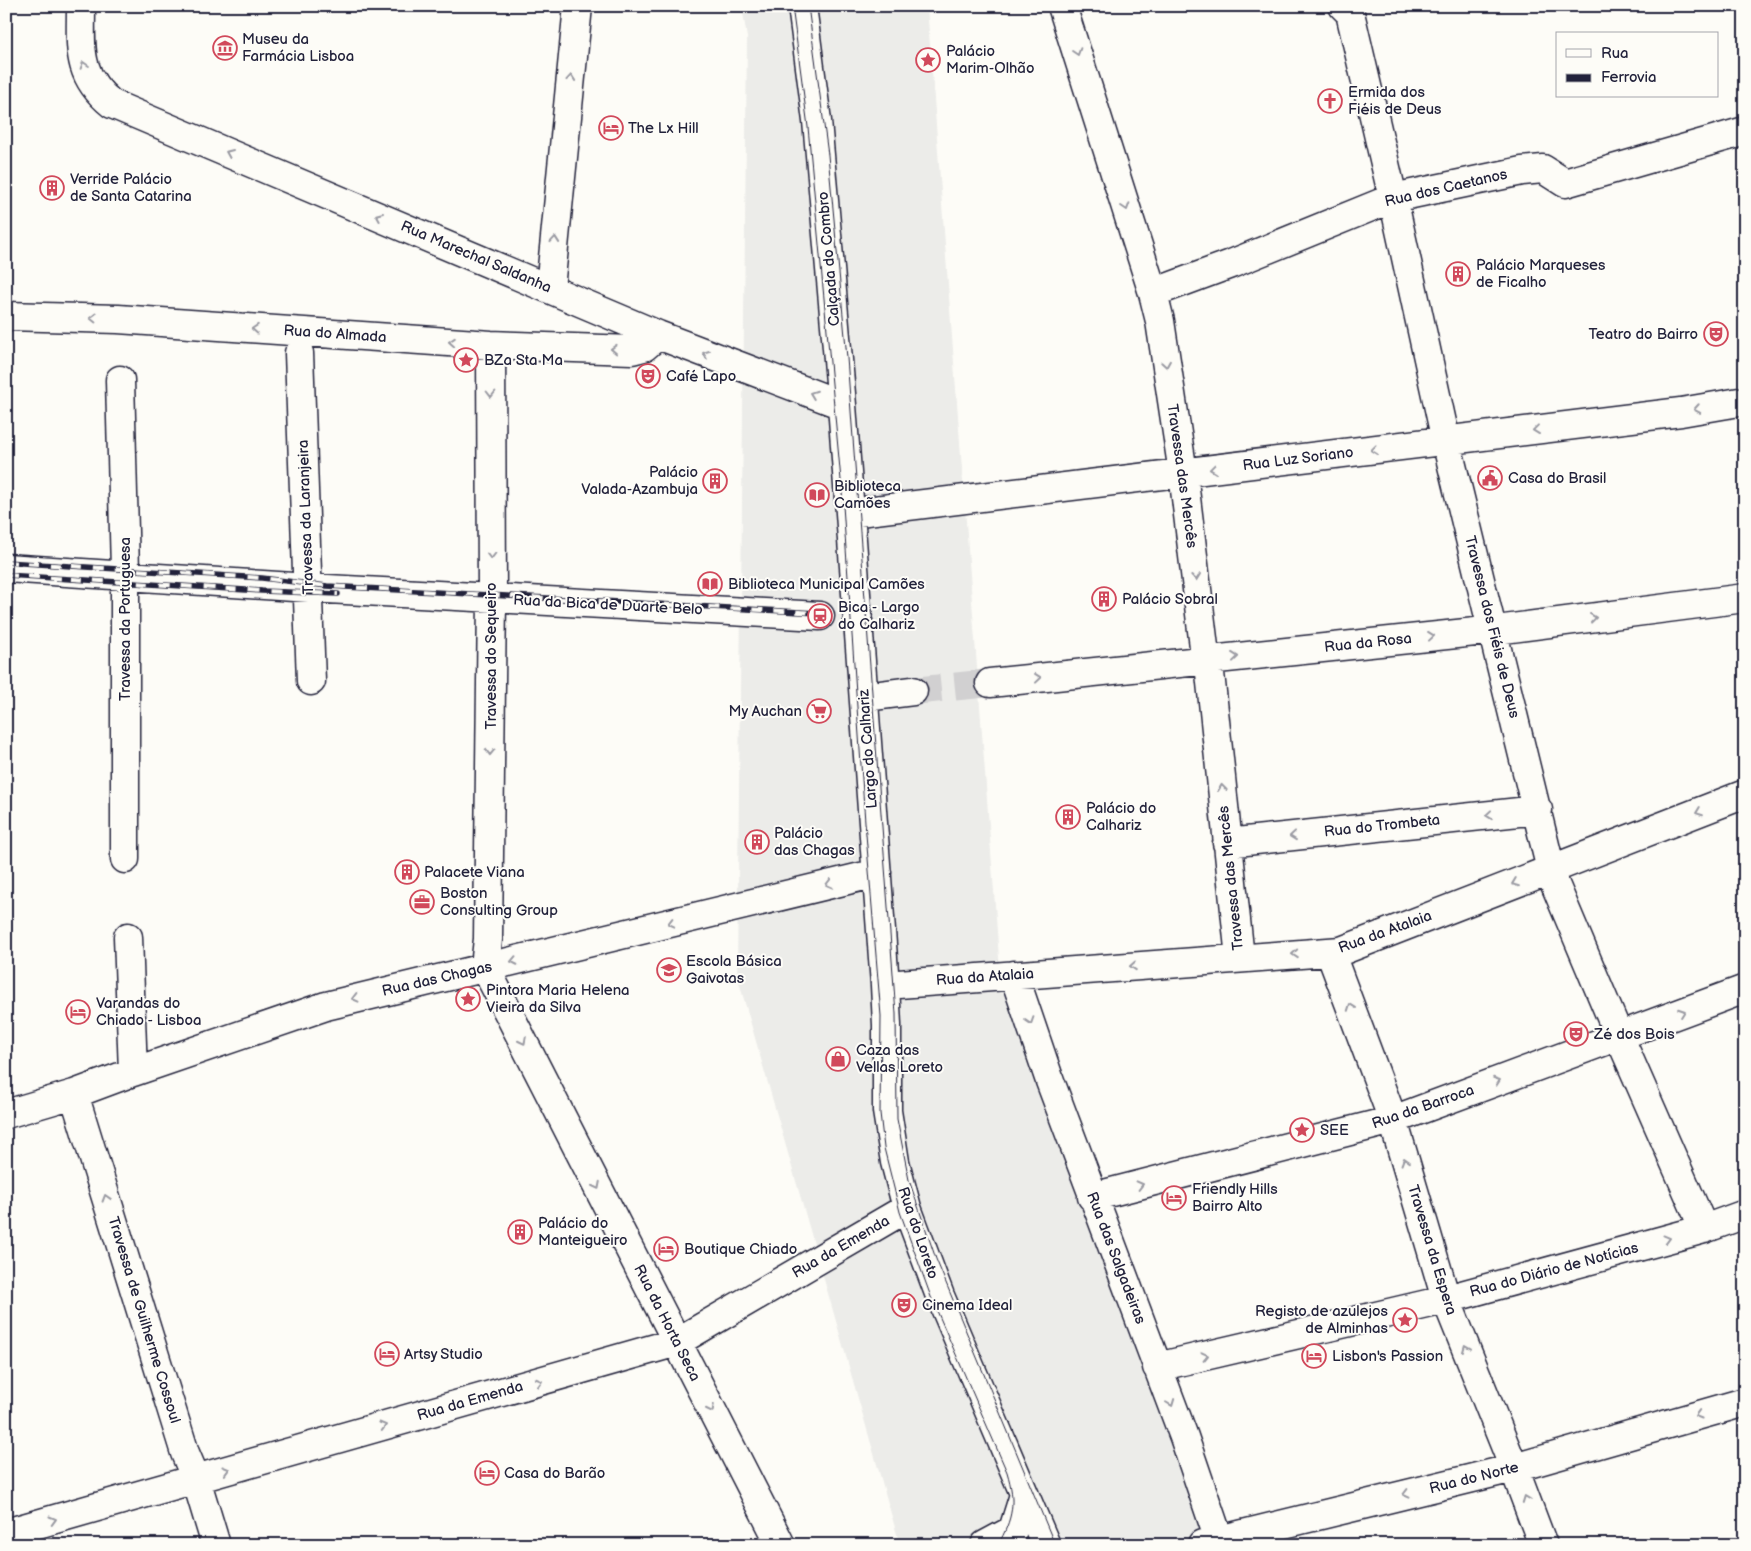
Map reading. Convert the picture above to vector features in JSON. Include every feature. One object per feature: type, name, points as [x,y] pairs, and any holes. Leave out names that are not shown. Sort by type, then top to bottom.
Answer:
[{"type":"street","name":"Rua Marechal Saldanha","points":[[81,6],[81,55],[85,68],[91,83],[99,94],[112,104],[658,335],[842,405]]},
{"type":"street","points":[[550,288],[578,6]]},
{"type":"street","name":"Calçada do Combro","points":[[802,6],[817,121],[850,513]]},
{"type":"street","name":"Travessa das Mercês","points":[[1062,6],[1153,293],[1160,321],[1183,473],[1207,660],[1240,958]]},
{"type":"street","name":"Travessa dos Fiéis de Deus","points":[[1343,6],[1350,13],[1446,441],[1538,810],[1554,882],[1704,1229]]},
{"type":"street","name":"Rua dos Caetanos","points":[[1153,293],[1231,264],[1393,198],[1522,170],[1543,169],[1565,183],[1745,131]]},
{"type":"street","name":"Rua do Almada","points":[[6,316],[118,319],[491,345],[632,350],[644,347],[658,335]]},
{"type":"street","name":"Travessa do Sequeiro","points":[[485,967],[488,939],[492,598],[491,345]]},
{"type":"street","name":"Travessa da Laranjeira","points":[[299,353],[311,681]]},
{"type":"street","name":"Travessa da Portuguesa","points":[[120,380],[125,576],[126,858]]},
{"type":"street","name":"Rua Luz Soriano","points":[[850,513],[1681,412],[1745,400]]},
{"type":"street","name":"Largo do Calhariz","points":[[850,513],[885,985]]},
{"type":"street","name":"Rua da Bica de Duarte Belo","points":[[6,568],[309,588],[820,616]]},
{"type":"street","name":"Rua da Rosa","points":[[990,683],[1493,630],[1745,598]]},
{"type":"street","points":[[865,696],[913,691]]},
{"type":"street","name":"Rua da Atalaia","points":[[885,985],[1342,951],[1745,794]]},
{"type":"street","name":"Rua do Trombeta","points":[[1227,843],[1538,810]]},
{"type":"street","name":"Rua das Chagas","points":[[6,1114],[74,1094],[326,1006],[877,872]]},
{"type":"street","points":[[128,937],[133,1072]]},
{"type":"street","name":"Travessa da Espera","points":[[1330,952],[1392,1120],[1446,1299],[1543,1545]]},
{"type":"street","name":"Rua da Horta Seca","points":[[485,967],[781,1545]]},
{"type":"street","name":"Rua das Salgadeiras","points":[[1014,975],[1092,1197],[1184,1437],[1210,1542]]},
{"type":"street","name":"Rua do Loreto","points":[[885,985],[887,1111],[895,1162],[907,1208],[940,1296],[1046,1545]]},
{"type":"street","name":"Rua da Barroca","points":[[1092,1197],[1392,1120],[1745,989]]},
{"type":"street","name":"Travessa de Guilherme Cossoul","points":[[74,1094],[185,1453],[196,1480],[216,1545]]},
{"type":"street","name":"Rua da Emenda","points":[[6,1533],[677,1342],[907,1208]]},
{"type":"street","name":"Rua do Diário de Notícias","points":[[1157,1367],[1446,1299],[1704,1229],[1745,1214]]},
{"type":"street","name":"Rua do Norte","points":[[1210,1542],[1514,1468],[1745,1402]]},
{"type":"street","points":[[985,1545],[1013,1530],[1024,1495]]},
{"type":"shaded area","points":[[742,6],[927,6],[1000,971],[1212,1545],[900,1545],[737,975],[747,38]]},
{"type":"tunnel","points":[[913,691],[990,683]]},
{"type":"tram line","points":[[792,6],[808,127],[842,491],[865,822],[881,1016],[880,1113],[884,1148],[900,1212],[931,1297],[1007,1472],[1012,1492],[1011,1510],[1010,1518],[998,1545]]},
{"type":"tram line","points":[[808,6],[828,155],[847,358],[896,1014],[897,1119],[909,1180],[936,1259],[1055,1545]]},
{"type":"railway","points":[[6,562],[262,578],[327,586],[818,613]]},
{"type":"railway","points":[[6,575],[338,594]]},
{"type":"place","name":"Museu da Farmácia Lisboa","points":[[225,48]]},
{"type":"place","name":"Palácio Marim-Olhão","points":[[928,60]]},
{"type":"place","name":"Ermida dos Fiéis de Deus","points":[[1330,101]]},
{"type":"place","name":"The Lx Hill","points":[[611,128]]},
{"type":"place","name":"Verride Palácio de Santa Catarina","points":[[52,188]]},
{"type":"place","name":"Palácio Marqueses de Ficalho","points":[[1458,274]]},
{"type":"place","name":"Teatro do Bairro","points":[[1716,334]]},
{"type":"place","name":"BZa Sta Ma","points":[[466,360]]},
{"type":"place","name":"Café Lapo","points":[[648,376]]},
{"type":"place","name":"Casa do Brasil","points":[[1490,478]]},
{"type":"place","name":"Palácio Valada-Azambuja","points":[[715,481]]},
{"type":"place","name":"Biblioteca Camões","points":[[817,495]]},
{"type":"place","name":"Biblioteca Municipal Camões","points":[[710,584]]},
{"type":"place","name":"Palácio Sobral","points":[[1104,599]]},
{"type":"place","name":"Bica - Largo do Calhariz","points":[[820,616]]},
{"type":"place","name":"My Auchan","points":[[819,711]]},
{"type":"place","name":"Palácio do Calhariz","points":[[1068,817]]},
{"type":"place","name":"Palácio das Chagas","points":[[757,842]]},
{"type":"place","name":"Palacete Viana","points":[[407,872]]},
{"type":"place","name":"Boston Consulting Group","points":[[422,902]]},
{"type":"place","name":"Escola Básica Gaivotas","points":[[669,970]]},
{"type":"place","name":"Pintora Maria Helena Vieira da Silva","points":[[468,999]]},
{"type":"place","name":"Varandas do Chiado - Lisboa","points":[[78,1012]]},
{"type":"place","name":"Zé dos Bois","points":[[1576,1034]]},
{"type":"place","name":"Caza das Vellas Loreto","points":[[838,1059]]},
{"type":"place","name":"SEE","points":[[1302,1130]]},
{"type":"place","name":"Friendly Hills Bairro Alto","points":[[1174,1198]]},
{"type":"place","name":"Palácio do Manteigueiro","points":[[520,1232]]},
{"type":"place","name":"Boutique Chiado","points":[[666,1249]]},
{"type":"place","name":"Cinema Ideal","points":[[904,1305]]},
{"type":"place","name":"Registo de azulejos de Alminhas","points":[[1405,1320]]},
{"type":"place","name":"Artsy Studio","points":[[387,1354]]},
{"type":"place","name":"Lisbon's Passion","points":[[1314,1356]]},
{"type":"place","name":"Casa do Barão","points":[[487,1473]]}]
